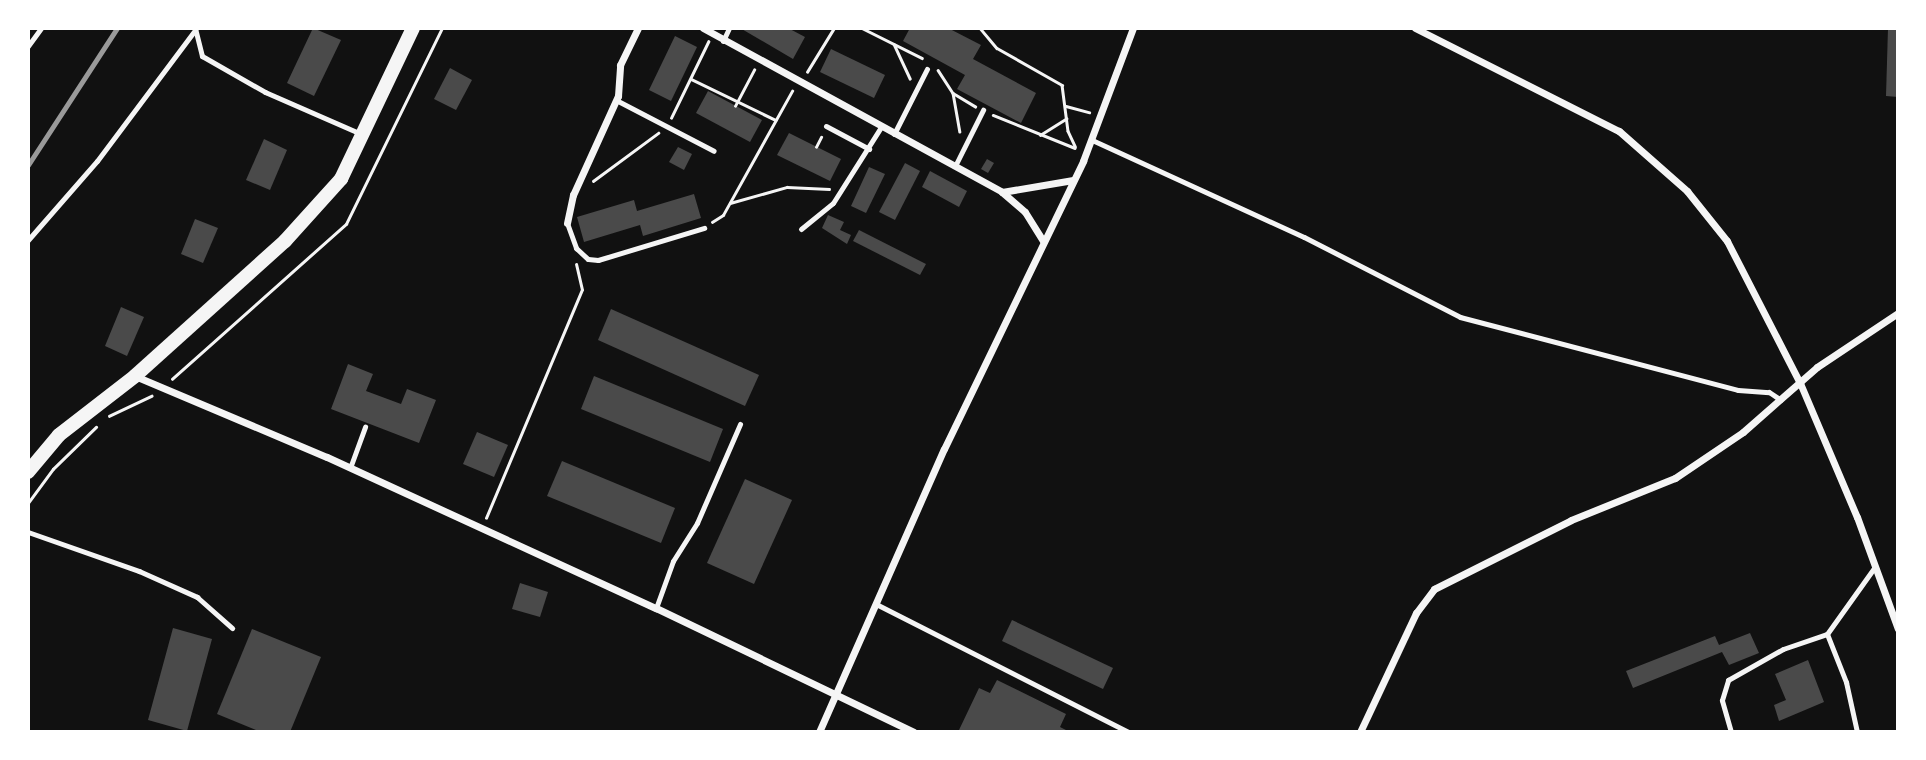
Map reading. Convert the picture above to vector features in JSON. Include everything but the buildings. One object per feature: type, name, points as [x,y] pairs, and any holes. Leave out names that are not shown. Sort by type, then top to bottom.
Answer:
[{"type":"main road","points":[[28,472],[60,435],[135,376],[285,241],[341,179],[413,28]]},
{"type":"street","points":[[567,223],[577,186],[616,100],[620,65],[638,28]]},
{"type":"street","points":[[703,28],[758,62],[1002,192],[1025,212],[1043,241]]},
{"type":"street","points":[[818,732],[1092,140],[1133,28]]},
{"type":"street","points":[[1415,28],[1619,131],[1687,191],[1727,241],[1800,383],[1898,629]]},
{"type":"street","points":[[1002,192],[1073,180]]},
{"type":"street","points":[[1360,732],[1416,613],[1433,589],[1571,520],[1675,478],[1898,313]]},
{"type":"street","points":[[135,376],[482,528],[914,732]]},
{"type":"lane","points":[[28,46],[41,28]]},
{"type":"lane","points":[[723,41],[729,28]]},
{"type":"lane","points":[[195,29],[202,56],[265,92],[362,135]]},
{"type":"lane","points":[[28,240],[97,161],[195,29]]},
{"type":"lane","points":[[894,134],[927,69]]},
{"type":"lane","points":[[616,100],[713,151]]},
{"type":"lane","points":[[954,166],[983,110]]},
{"type":"lane","points":[[826,126],[869,149]]},
{"type":"lane","points":[[801,229],[833,203],[881,127]]},
{"type":"lane","points":[[1092,140],[1266,219],[1460,317],[1738,390],[1769,392],[1781,400]]},
{"type":"lane","points":[[567,223],[576,248],[589,259],[598,260],[704,228]]},
{"type":"lane","points":[[656,608],[673,561],[697,523],[740,424]]},
{"type":"lane","points":[[350,468],[365,427]]},
{"type":"lane","points":[[28,533],[139,571],[197,597],[232,628]]},
{"type":"lane","points":[[1731,732],[1722,700],[1728,680],[1783,649],[1826,634],[1874,568]]},
{"type":"lane","points":[[876,604],[1128,732]]},
{"type":"lane","points":[[1826,634],[1846,682],[1857,732]]},
{"type":"path","points":[[704,228],[723,215],[776,120],[834,28]]},
{"type":"path","points":[[877,28],[879,36]]},
{"type":"path","points":[[980,28],[997,48],[1055,78],[1062,85],[1066,119],[1076,148],[1038,136],[983,110]]},
{"type":"path","points":[[577,186],[587,186],[666,127],[712,34]]},
{"type":"path","points":[[894,44],[907,69]]},
{"type":"path","points":[[735,106],[758,62]]},
{"type":"path","points":[[690,79],[776,120]]},
{"type":"path","points":[[953,93],[961,154]]},
{"type":"path","points":[[1066,106],[1085,112],[1103,110]]},
{"type":"path","points":[[1038,136],[1066,119]]},
{"type":"path","points":[[729,204],[787,187],[827,190],[848,181]]},
{"type":"path","points":[[482,528],[582,290],[576,248]]},
{"type":"railway","points":[[28,165],[117,28]]}]
